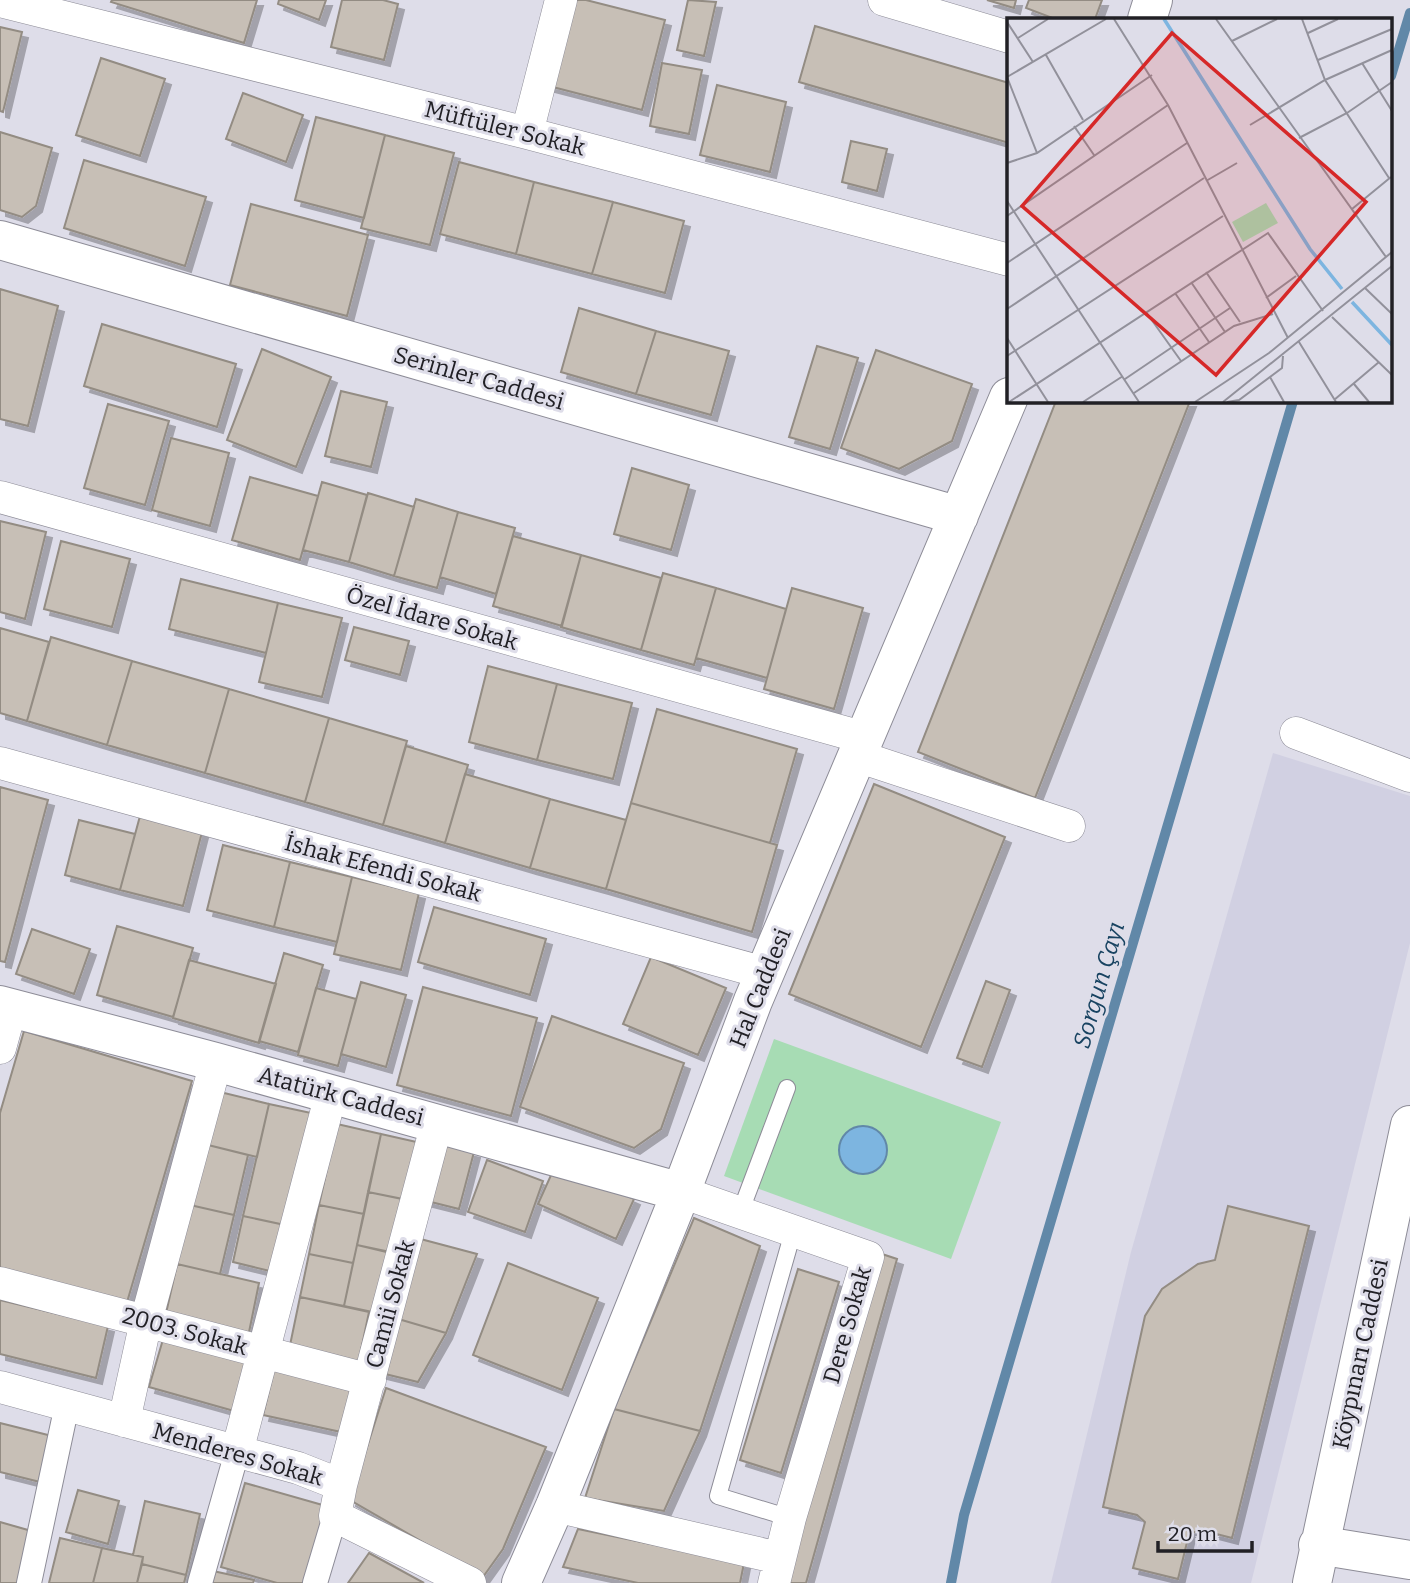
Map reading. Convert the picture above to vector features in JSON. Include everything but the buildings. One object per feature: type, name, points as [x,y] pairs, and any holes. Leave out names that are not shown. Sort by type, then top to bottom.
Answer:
[{"type":"street","points":[[527,133],[561,0]]},
{"type":"street","points":[[884,0],[943,8],[1007,36]]},
{"type":"street","points":[[1147,18],[1153,0]]},
{"type":"street","name":"Müftüler Sokak","points":[[0,2],[527,133],[1007,259]]},
{"type":"street","name":"Serinler Caddesi","points":[[0,240],[959,516]]},
{"type":"street","name":"Hal Caddesi","points":[[521,1583],[555,1506],[681,1192],[765,973],[1007,402]]},
{"type":"street","name":"Özel İdare Sokak","points":[[0,497],[861,747],[1069,826]]},
{"type":"street","points":[[1296,733],[1410,776]]},
{"type":"street","name":"İshak Efendi Sokak","points":[[0,763],[765,973]]},
{"type":"street","points":[[0,1048],[5,1006]]},
{"type":"street","name":"Atatürk Caddesi","points":[[5,1006],[681,1192]]},
{"type":"street","points":[[124,1421],[146,1321],[215,1062]]},
{"type":"street","points":[[200,1583],[331,1094]]},
{"type":"street","name":"Camii Sokak","points":[[341,1485],[437,1123]]},
{"type":"street","name":"Köypınarı Caddesi","points":[[1312,1583],[1410,1125]]},
{"type":"street","name":"Dere Sokak","points":[[681,1192],[867,1257],[776,1571]]},
{"type":"street","name":"2003. Sokak","points":[[0,1283],[370,1380]]},
{"type":"street","name":"Menderes Sokak","points":[[0,1387],[298,1468],[341,1485],[335,1516],[470,1583]]},
{"type":"street","points":[[29,1583],[67,1405]]},
{"type":"street","points":[[555,1506],[776,1571]]},
{"type":"street","points":[[315,1583],[335,1516]]},
{"type":"street","points":[[1318,1545],[1410,1560]]},
{"type":"lane","points":[[740,1213],[787,1088]]},
{"type":"lane","points":[[790,1518],[718,1496],[793,1232]]},
{"type":"shaded area","points":[[1273,753],[1410,796],[1410,943],[1251,1583],[1051,1583],[1131,1252]]},
{"type":"green space","points":[[774,1039],[1001,1122],[951,1259],[724,1176]]},
{"type":"water","points":[[863,1126],[880,1133],[887,1150],[880,1167],[863,1174],[846,1167],[839,1150],[846,1133]]},
{"type":"waterway","name":"Sorgun Çayı","points":[[1392,73],[1410,13]]},
{"type":"waterway","name":"Sorgun Çayı","points":[[951,1583],[964,1515],[1293,402]]}]
